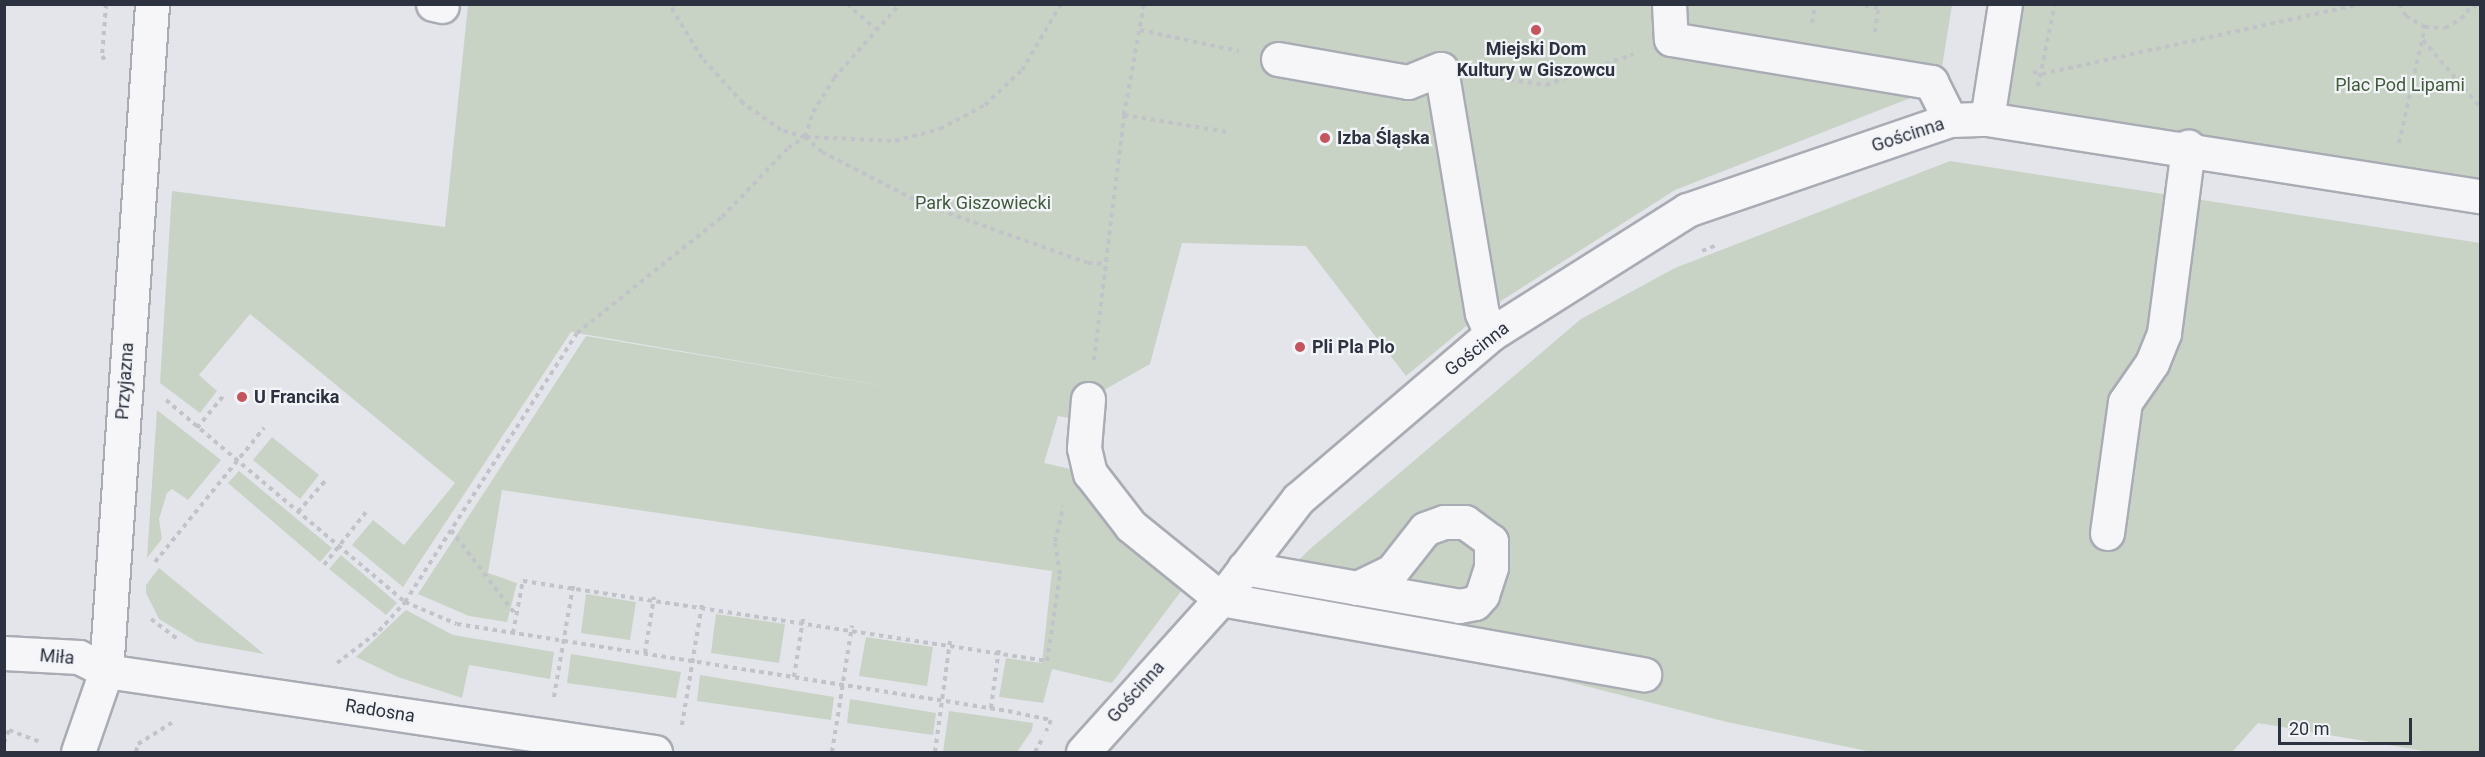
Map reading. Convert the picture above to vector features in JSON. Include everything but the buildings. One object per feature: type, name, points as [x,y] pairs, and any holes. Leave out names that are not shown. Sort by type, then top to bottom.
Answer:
[{"type":"street","name":"Przyjazna","points":[[63,749],[106,671],[152,4]]},
{"type":"street","points":[[1669,4],[1671,39],[1931,82],[1950,120]]},
{"type":"street","points":[[2005,4],[1987,119],[2187,147],[2481,196]]},
{"type":"street","points":[[1278,59],[1408,82],[1441,69],[1482,313],[1491,334]]},
{"type":"street","name":"Gościnna","points":[[1083,753],[1221,599],[1298,499],[1491,334],[1687,210],[1950,120],[1987,119]]},
{"type":"street","points":[[2107,533],[2125,402],[2152,363],[2164,333],[2187,147]]},
{"type":"street","points":[[1088,399],[1084,448],[1090,472],[1131,526],[1221,599],[1644,675]]},
{"type":"street","points":[[1244,568],[1357,588]]},
{"type":"street","name":"Miła","points":[[4,653],[79,657],[106,671]]},
{"type":"street","name":"Radosna","points":[[106,671],[655,753]]},
{"type":"path","points":[[669,4],[702,58],[743,103],[781,130],[805,137],[895,141],[940,129],[985,105],[1022,70],[1061,4]]},
{"type":"path","points":[[847,4],[875,28]]},
{"type":"path","points":[[333,667],[379,631],[405,602],[577,333],[722,217],[788,148],[805,137],[813,112],[834,78],[875,28],[900,4]]},
{"type":"path","points":[[1088,399],[1124,115],[1144,4]]},
{"type":"path","points":[[1810,30],[1815,4]]},
{"type":"path","points":[[1856,4],[1879,6],[1874,39]]},
{"type":"path","points":[[2042,74],[2360,4]]},
{"type":"path","points":[[2399,4],[2406,16],[2425,27],[2445,28],[2461,19],[2473,5],[2481,10]]},
{"type":"path","points":[[2398,146],[2425,27]]},
{"type":"path","points":[[1140,30],[1278,59]]},
{"type":"path","points":[[1441,69],[1546,85],[1671,39]]},
{"type":"path","points":[[2423,40],[2481,106]]},
{"type":"path","points":[[1124,115],[1228,132]]},
{"type":"path","points":[[805,137],[822,153],[923,204],[1088,263],[1105,264]]},
{"type":"path","points":[[1696,253],[1728,241]]},
{"type":"path","points":[[197,428],[224,395]]},
{"type":"path","points":[[164,399],[405,602],[457,624],[1034,716]]},
{"type":"path","points":[[161,555],[264,428]]},
{"type":"path","points":[[513,633],[523,580],[803,621],[1047,661],[1059,574],[1055,542],[1084,448]]},
{"type":"path","points":[[298,512],[326,480]]},
{"type":"path","points":[[324,565],[366,512]]},
{"type":"path","points":[[451,530],[516,615]]},
{"type":"path","points":[[548,736],[573,587]]},
{"type":"path","points":[[645,653],[653,599]]},
{"type":"path","points":[[681,730],[702,606]]},
{"type":"path","points":[[147,611],[165,632],[190,645]]},
{"type":"path","points":[[794,677],[803,621]]},
{"type":"path","points":[[832,753],[852,629]]},
{"type":"path","points":[[935,753],[950,644]]},
{"type":"path","points":[[991,708],[999,648]]},
{"type":"path","points":[[4,743],[7,729],[63,749]]},
{"type":"path","points":[[1035,753],[1044,736]]},
{"type":"green space","name":"Park Giszowiecki","points":[[468,5],[1952,5],[1942,67],[1918,95],[1675,190],[1482,313],[1406,376],[1306,246],[1182,243],[1150,364],[1088,399],[1076,419],[1058,416],[1044,463],[1079,471],[1188,582],[1112,683],[1052,669],[1043,703],[999,697],[1006,658],[1042,663],[1052,571],[502,490],[488,573],[517,583],[507,622],[469,616],[418,594],[586,336],[903,389],[571,332],[403,587],[352,545],[373,520],[404,545],[455,483],[250,314],[199,375],[217,391],[200,413],[160,383],[172,191],[445,227]]},
{"type":"green space","name":"Plac Pod Lipami","points":[[2022,5],[2480,5],[2480,178],[2007,104]]},
{"type":"green space","points":[[1950,161],[2480,243],[2480,752],[2430,752],[2258,723],[2232,752],[1872,752],[1727,722],[1530,672],[1236,621],[1310,549],[1581,319],[1675,268]]},
{"type":"green space","points":[[157,410],[221,460],[188,500],[172,489],[167,493],[159,519],[162,539],[147,558]]},
{"type":"green space","points":[[272,437],[319,475],[300,499],[253,460]]},
{"type":"green space","points":[[239,471],[332,548],[320,562],[228,483]]},
{"type":"green space","points":[[341,555],[397,603],[386,615],[329,569]]},
{"type":"green space","points":[[159,568],[264,654],[197,642],[159,619],[146,593],[146,585]]},
{"type":"green space","points":[[586,594],[636,602],[630,640],[581,633]]},
{"type":"green space","points":[[406,610],[453,635],[554,652],[550,679],[469,665],[462,698],[398,677],[356,657]]},
{"type":"green space","points":[[716,614],[785,624],[779,663],[711,653]]},
{"type":"green space","points":[[866,637],[933,647],[927,686],[859,676]]},
{"type":"green space","points":[[571,654],[681,672],[676,698],[567,683]]},
{"type":"green space","points":[[700,675],[834,697],[831,720],[697,701]]},
{"type":"green space","points":[[850,699],[936,713],[933,735],[847,723]]},
{"type":"green space","points":[[949,711],[1033,723],[1032,730],[1017,752],[943,752]]},
{"type":"place","name":"Miejski Dom Kultury w Giszowcu","points":[[1536,30]]},
{"type":"place","name":"Izba Śląska","points":[[1325,138]]},
{"type":"place","name":"Pli Pla Plo","points":[[1300,347]]},
{"type":"place","name":"U Francika","points":[[242,397]]}]
